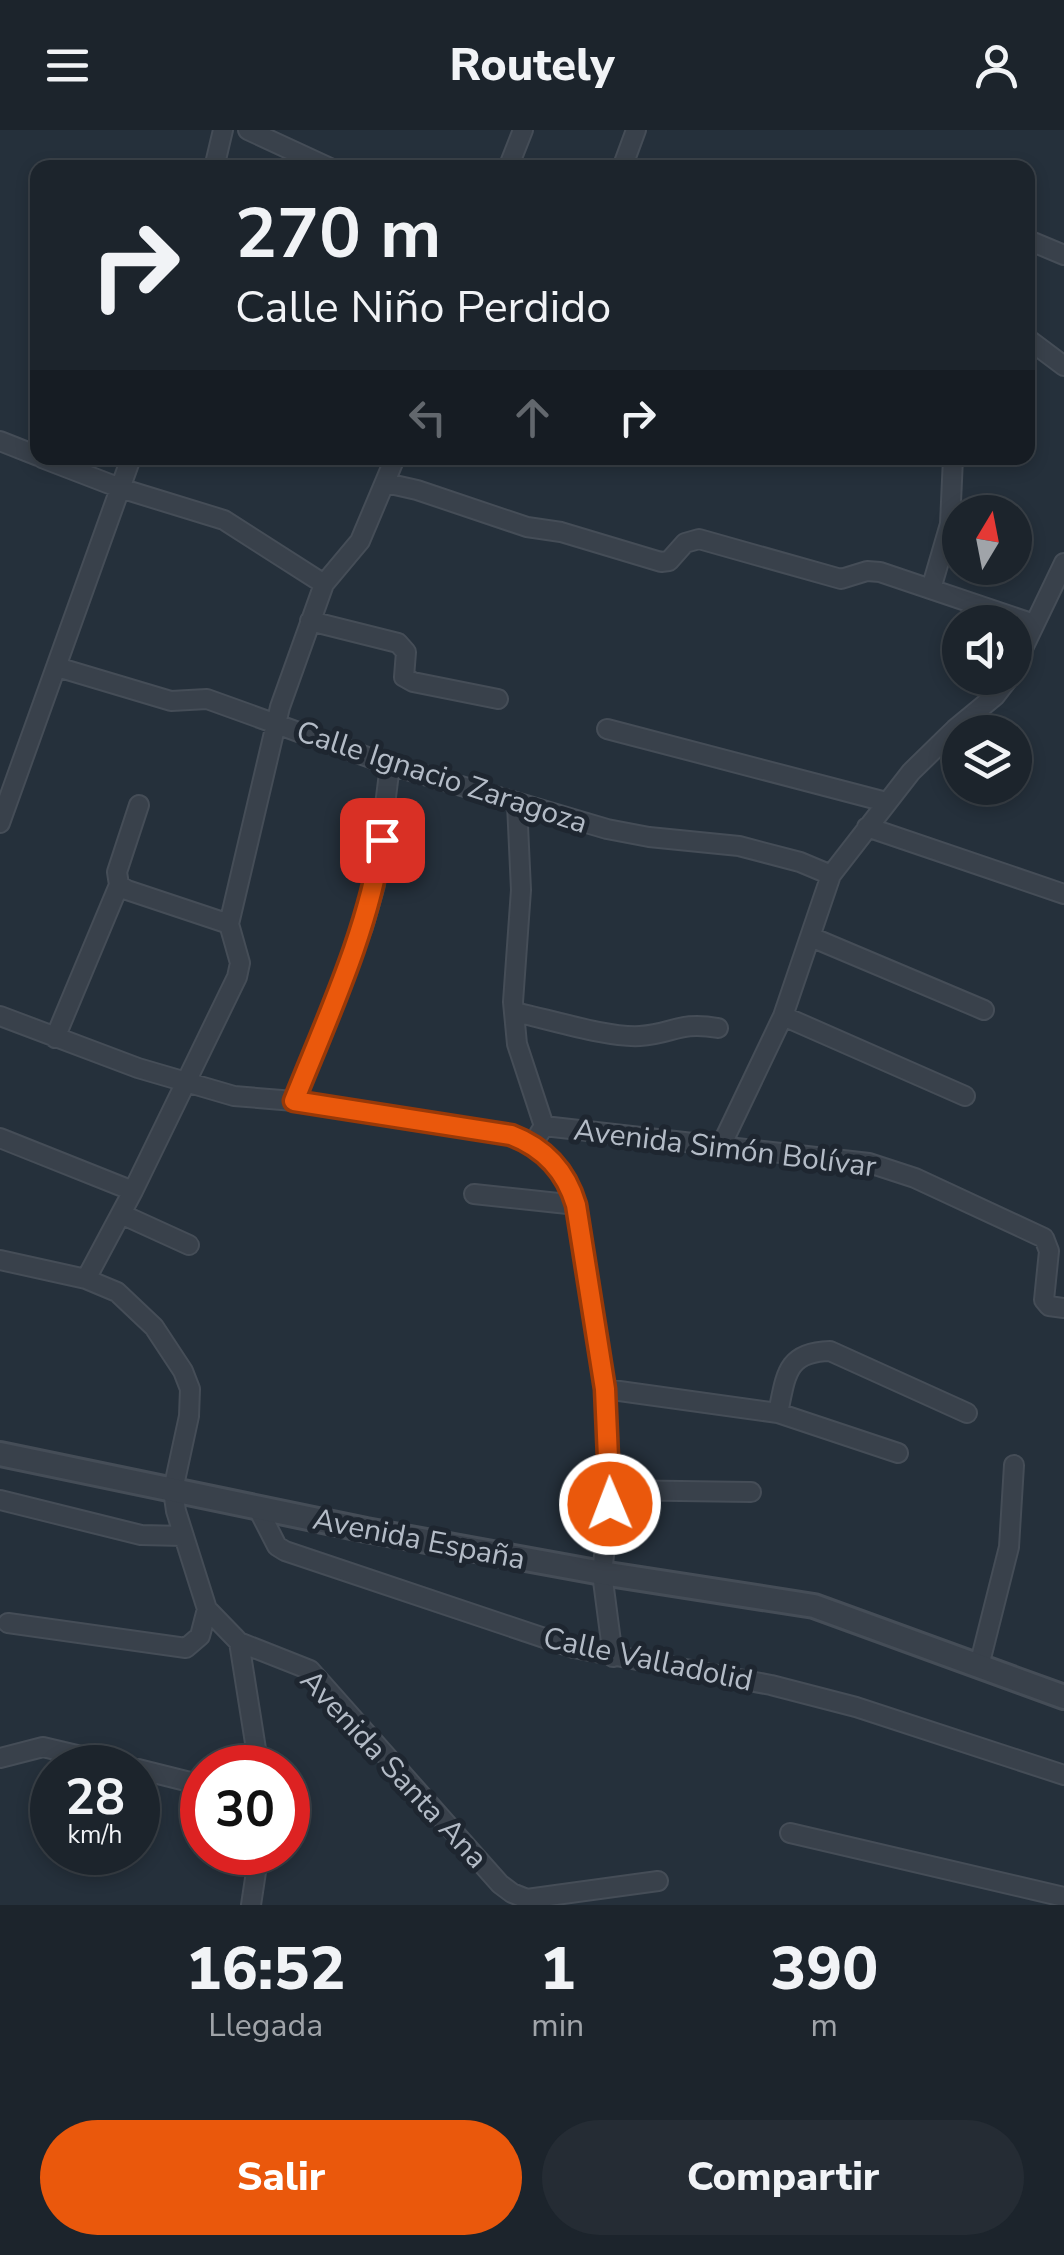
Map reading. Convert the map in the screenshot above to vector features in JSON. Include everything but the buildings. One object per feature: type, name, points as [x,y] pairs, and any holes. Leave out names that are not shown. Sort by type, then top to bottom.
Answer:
[{"type":"street","points":[[216,160],[223,130]]},
{"type":"street","points":[[248,130],[313,160]]},
{"type":"street","points":[[511,160],[523,130]]},
{"type":"street","points":[[625,160],[636,130]]},
{"type":"street","points":[[1035,243],[1064,254]]},
{"type":"street","points":[[1035,344],[1064,366]]},
{"type":"street","points":[[0,441],[30,453]]},
{"type":"street","points":[[61,465],[224,520],[324,584]]},
{"type":"street","points":[[0,823],[128,465]]},
{"type":"street","points":[[86,1278],[237,977],[240,963],[228,924],[280,708],[324,584],[360,540],[393,465]]},
{"type":"street","points":[[931,589],[950,524],[954,465]]},
{"type":"street","points":[[386,483],[527,527],[561,532],[661,562],[670,561],[684,543],[700,538],[841,579],[867,571],[880,572],[1034,624]]},
{"type":"street","points":[[1032,628],[1064,563]]},
{"type":"street","points":[[310,621],[398,642],[406,652],[404,676],[412,682],[498,699]]},
{"type":"street","name":"Calle Ignacio Zaragoza","points":[[57,667],[171,700],[207,699],[390,765],[517,804],[630,834],[739,846],[831,874]]},
{"type":"street","points":[[721,1146],[783,1016],[831,874],[886,802],[954,730],[996,695]]},
{"type":"street","points":[[606,729],[886,802]]},
{"type":"street","points":[[294,1101],[363,927],[375,886],[390,765]]},
{"type":"street","points":[[517,804],[522,890],[514,1012],[517,1044],[544,1126],[533,1144]]},
{"type":"street","points":[[56,1038],[119,884],[117,872],[138,805]]},
{"type":"street","points":[[866,827],[1064,894]]},
{"type":"street","points":[[119,884],[228,924]]},
{"type":"street","points":[[811,937],[984,1010]]},
{"type":"street","points":[[514,1012],[624,1036],[643,1036],[693,1024],[718,1028]]},
{"type":"street","name":"Avenida Simón Bolívar","points":[[0,1016],[234,1096],[490,1130],[533,1144],[569,1181],[605,1389],[610,1490],[602,1573],[613,1657]]},
{"type":"street","points":[[783,1016],[965,1096]]},
{"type":"street","name":"Avenida Simón Bolívar","points":[[544,1126],[880,1166],[1044,1238],[1048,1252],[1044,1300],[1049,1306],[1064,1308]]},
{"type":"street","points":[[0,1138],[133,1191]]},
{"type":"street","points":[[474,1194],[576,1205]]},
{"type":"street","points":[[120,1214],[190,1245]]},
{"type":"street","points":[[0,1260],[86,1278],[116,1292],[154,1327],[183,1372],[190,1389],[189,1416],[173,1490],[207,1609],[239,1642],[255,1745]]},
{"type":"street","points":[[778,1412],[786,1375],[794,1362],[807,1352],[830,1351],[967,1412]]},
{"type":"street","points":[[605,1389],[778,1412],[898,1453]]},
{"type":"street","name":"Avenida España","points":[[0,1454],[602,1573],[814,1606],[1064,1697]]},
{"type":"street","points":[[979,1666],[1009,1548],[1014,1465]]},
{"type":"street","points":[[610,1490],[751,1492]]},
{"type":"street","points":[[0,1500],[140,1535],[184,1536]]},
{"type":"street","name":"Calle Valladolid","points":[[257,1507],[278,1546],[285,1551],[574,1648],[839,1702],[1064,1775]]},
{"type":"street","points":[[8,1623],[186,1648],[200,1636],[207,1609]]},
{"type":"street","name":"Avenida Santa Ana","points":[[239,1642],[310,1670],[480,1863],[512,1894],[534,1902]]},
{"type":"street","points":[[0,1758],[30,1750]]},
{"type":"street","points":[[790,1832],[1064,1897]]},
{"type":"street","points":[[250,1905],[255,1875]]},
{"type":"street","points":[[534,1902],[658,1882]]},
{"type":"route","points":[[382,840],[363,927],[294,1101],[511,1135],[533,1144],[569,1181],[605,1389],[610,1504]]}]
